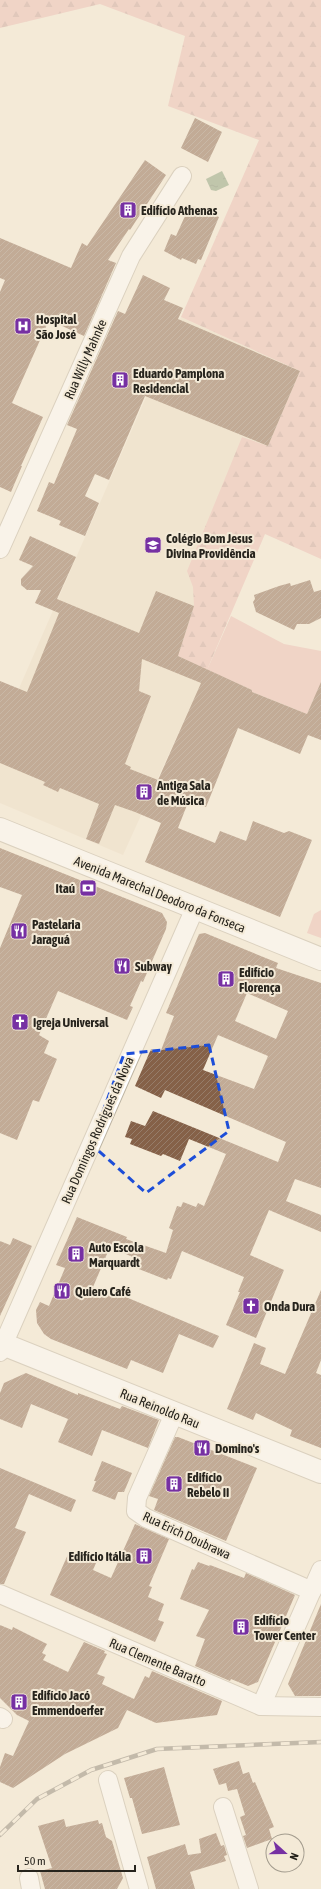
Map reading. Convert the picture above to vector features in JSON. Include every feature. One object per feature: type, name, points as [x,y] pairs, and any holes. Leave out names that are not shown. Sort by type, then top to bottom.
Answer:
[{"type":"main road","name":"Avenida Marechal Deodoro da Fonseca","points":[[0,829],[321,959]]},
{"type":"main road","name":"Rua Reinoldo Rau","points":[[1,1346],[321,1472]]},
{"type":"street","name":"Rua Willy Mahnke","points":[[0,549],[131,256],[182,176]]},
{"type":"street","name":"Rua Domingos Rodrigues da Nova","points":[[1,1346],[195,908]]},
{"type":"street","name":"Rua Erich Doubrawa","points":[[174,1414],[137,1498],[136,1511],[146,1518],[312,1591]]},
{"type":"street","points":[[261,1706],[321,1570]]},
{"type":"street","name":"Rua Clemente Baratto","points":[[0,1594],[261,1706],[321,1707]]},
{"type":"street","points":[[108,1780],[139,1889]]},
{"type":"street","points":[[223,1807],[249,1889]]},
{"type":"highlighted area","points":[[209,1045],[229,1131],[146,1193],[91,1144],[124,1054]]},
{"type":"shaded area","name":"Colégio Bom Jesus Divina Providência","points":[[181,317],[300,371],[268,446],[207,670],[123,855],[0,803],[0,732]]},
{"type":"green space","points":[[0,0],[321,0],[321,559],[265,534],[207,670],[178,656],[194,606],[193,587],[187,571],[242,437],[268,446],[300,371],[181,317],[259,140],[168,106],[185,36],[100,4],[0,28]]},
{"type":"green space","points":[[231,616],[284,644],[321,651],[321,699],[314,698],[307,714],[252,692],[252,690],[207,670]]},
{"type":"green space","points":[[321,910],[321,938],[307,933],[314,914]]},
{"type":"water","points":[[222,171],[229,185],[216,191],[211,190],[206,179]]},
{"type":"building","points":[[195,118],[222,132],[208,162],[181,148]]},
{"type":"building","points":[[145,160],[166,175],[130,230],[129,229],[108,260],[116,263],[84,336],[49,320],[12,403],[43,417],[11,492],[0,487],[0,292],[5,280],[0,278],[0,238],[71,268],[82,243],[87,246]]},
{"type":"building","points":[[190,205],[219,217],[201,260],[198,259],[196,264],[182,258],[181,260],[164,251],[171,234],[176,236]]},
{"type":"building","points":[[143,275],[170,288],[164,300],[183,308],[178,319],[300,371],[268,446],[145,396],[109,480],[95,474],[85,496],[99,503],[85,536],[59,525],[61,521],[37,511],[49,482],[54,484],[77,429],[67,425],[118,311],[125,314]]},
{"type":"building","points":[[30,536],[76,557],[57,599],[139,633],[156,591],[194,606],[178,656],[252,690],[252,692],[307,714],[321,682],[321,740],[308,735],[300,754],[238,728],[206,807],[189,800],[178,828],[215,843],[220,831],[246,841],[253,821],[284,833],[289,831],[312,840],[280,917],[145,862],[161,823],[135,812],[115,805],[99,844],[86,839],[99,804],[60,788],[58,792],[43,785],[45,782],[0,763],[0,681],[27,692],[59,613],[35,603],[41,590],[27,590],[21,585],[21,579],[33,566],[19,560]],"holes":[[[142,659],[201,683],[158,780],[130,769],[131,767],[125,764],[151,696],[139,691]]]},
{"type":"building","points":[[310,580],[314,592],[321,590],[321,618],[309,624],[297,624],[294,630],[256,612],[253,602],[255,599],[254,595],[290,583],[291,586]]},
{"type":"building","points":[[0,848],[162,913],[167,922],[166,929],[143,982],[141,981],[130,1006],[133,1007],[127,1020],[58,991],[39,1035],[49,1041],[44,1053],[57,1059],[39,1102],[33,1100],[17,1140],[0,1133],[0,948],[22,895],[0,887]]},
{"type":"building","points":[[205,933],[278,963],[276,968],[321,983],[321,1188],[295,1179],[286,1201],[321,1215],[321,1232],[269,1210],[250,1255],[284,1270],[256,1338],[226,1325],[240,1292],[238,1292],[244,1277],[182,1251],[171,1279],[168,1278],[167,1280],[131,1266],[135,1258],[110,1247],[93,1287],[119,1298],[121,1295],[219,1336],[213,1348],[179,1334],[163,1373],[131,1360],[127,1369],[51,1339],[44,1334],[37,1323],[36,1310],[40,1302],[49,1306],[65,1268],[56,1265],[77,1217],[127,1237],[126,1239],[166,1253],[173,1230],[169,1228],[177,1206],[181,1207],[183,1202],[196,1207],[198,1203],[204,1206],[226,1154],[189,1139],[180,1161],[163,1154],[161,1156],[130,1144],[132,1139],[125,1137],[131,1121],[145,1126],[153,1111],[278,1162],[286,1142],[165,1090],[161,1098],[135,1086],[151,1049],[160,1053],[174,1016],[166,1013],[199,934]],"holes":[[[247,993],[288,1011],[276,1039],[235,1021]],[[218,1035],[268,1056],[254,1089],[203,1070]]]},
{"type":"building","points":[[13,1238],[32,1246],[0,1316],[0,1241],[10,1245]]},
{"type":"building","points":[[321,1290],[321,1360],[316,1373],[321,1375],[321,1448],[290,1436],[292,1430],[256,1413],[253,1420],[227,1409],[254,1343],[266,1348],[260,1364],[285,1374]]},
{"type":"building","points":[[26,1373],[78,1395],[78,1393],[120,1409],[122,1406],[159,1420],[148,1448],[102,1430],[92,1456],[58,1442],[68,1419],[31,1404],[22,1428],[0,1419],[0,1393],[4,1383]]},
{"type":"building","points":[[175,1437],[257,1468],[226,1541],[154,1510],[158,1499],[149,1496]]},
{"type":"building","points":[[102,1461],[132,1473],[124,1492],[118,1492],[115,1500],[92,1491],[96,1481],[94,1481]]},
{"type":"building","points":[[0,1468],[76,1500],[71,1512],[29,1494],[15,1528],[26,1532],[4,1584],[0,1584]]},
{"type":"building","points":[[135,1524],[169,1539],[149,1586],[152,1587],[148,1597],[164,1604],[158,1620],[164,1622],[155,1642],[50,1595],[69,1552],[96,1563],[93,1570],[111,1578]]},
{"type":"building","name":"Edifício Tower Center","points":[[198,1562],[244,1578],[246,1573],[295,1595],[258,1682],[248,1686],[231,1679],[230,1681],[195,1666],[205,1639],[196,1636],[209,1610],[180,1599],[192,1569],[194,1570]]},
{"type":"building","points":[[321,1604],[321,1696],[295,1696],[288,1684]]},
{"type":"building","points":[[0,1625],[12,1630],[13,1627],[47,1644],[42,1653],[46,1655],[43,1660],[68,1672],[84,1642],[105,1651],[104,1653],[107,1654],[97,1674],[105,1677],[102,1684],[134,1699],[145,1676],[149,1678],[152,1671],[222,1701],[217,1715],[156,1723],[127,1710],[118,1728],[65,1754],[13,1788],[0,1782],[0,1767],[5,1753],[13,1756],[29,1721],[17,1715],[0,1698]]},
{"type":"building","points":[[239,1761],[243,1774],[249,1772],[253,1783],[255,1782],[274,1827],[269,1829],[270,1833],[265,1833],[265,1842],[247,1848],[243,1836],[246,1835],[240,1817],[245,1815],[237,1789],[228,1791],[226,1783],[219,1785],[213,1769]]},
{"type":"building","points":[[164,1767],[180,1825],[142,1834],[132,1798],[130,1798],[124,1778]]},
{"type":"building","points":[[64,1819],[66,1827],[98,1820],[99,1824],[102,1823],[106,1837],[112,1841],[123,1878],[117,1889],[45,1889],[40,1871],[52,1868],[38,1826]]},
{"type":"building","points":[[216,1833],[221,1846],[224,1845],[227,1855],[224,1856],[226,1861],[190,1872],[195,1889],[156,1889],[147,1857],[185,1844],[188,1855],[201,1853],[199,1839]]},
{"type":"railway","points":[[0,1835],[37,1799],[91,1770],[157,1749],[321,1742]]},
{"type":"place","name":"Edifício Athenas","points":[[128,210]]},
{"type":"place","name":"Hospital São José","points":[[23,326]]},
{"type":"place","name":"Eduardo Pamplona Residencial","points":[[120,380]]},
{"type":"place","name":"Colégio Bom Jesus Divina Providência","points":[[153,545]]},
{"type":"place","name":"Antiga Sala de Música","points":[[144,792]]},
{"type":"place","name":"Itaú","points":[[88,888]]},
{"type":"place","name":"Pastelaria Jaraguá","points":[[19,931]]},
{"type":"place","name":"Subway","points":[[122,966]]},
{"type":"place","name":"Edifício Florença","points":[[226,979]]},
{"type":"place","name":"Igreja Universal","points":[[20,1022]]},
{"type":"place","name":"Auto Escola Marquardt","points":[[76,1254]]},
{"type":"place","name":"Quiero Café","points":[[62,1291]]},
{"type":"place","name":"Onda Dura","points":[[251,1306]]},
{"type":"place","name":"Domino's","points":[[202,1448]]},
{"type":"place","name":"Edifício Rebelo II","points":[[174,1484]]},
{"type":"place","name":"Edifício Itália","points":[[144,1556]]},
{"type":"place","name":"Edifício Tower Center","points":[[241,1627]]},
{"type":"place","name":"Edifício Jacó Emmendoerfer","points":[[19,1702]]}]
